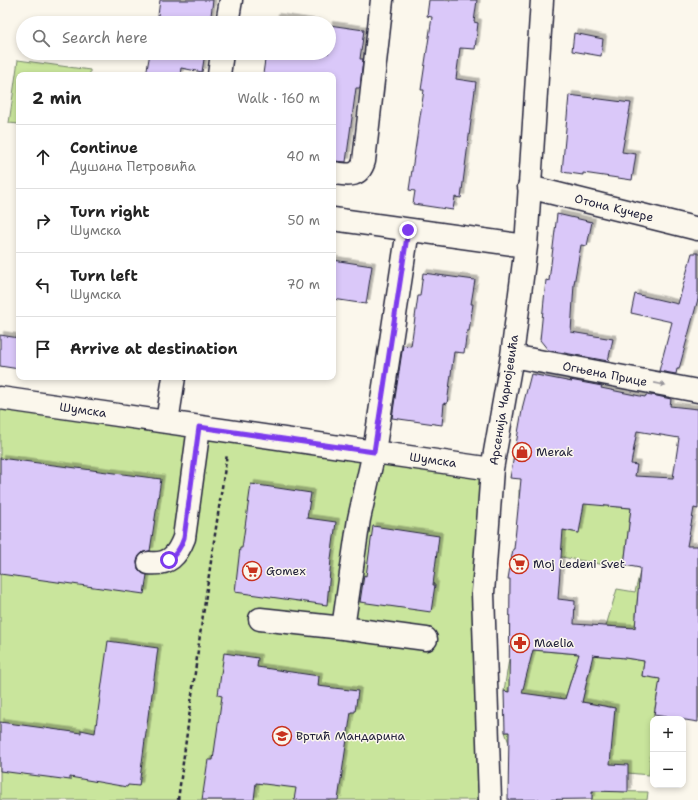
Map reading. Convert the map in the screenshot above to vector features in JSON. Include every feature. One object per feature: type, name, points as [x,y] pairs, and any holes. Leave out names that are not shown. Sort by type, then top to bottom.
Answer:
[{"type":"street","points":[[228,16],[231,0]]},
{"type":"street","points":[[336,174],[345,175],[356,174],[362,169],[382,0]]},
{"type":"street","name":"Арсенија Чарнојевића","points":[[490,800],[483,593],[492,469],[512,356],[526,246],[542,0]]},
{"type":"street","points":[[219,72],[221,60]]},
{"type":"street","name":"Отона Кучере","points":[[529,187],[698,228]]},
{"type":"street","points":[[336,219],[526,246]]},
{"type":"street","points":[[343,628],[359,519],[374,452],[408,230]]},
{"type":"street","name":"Огњена Прице","points":[[512,356],[698,391]]},
{"type":"street","points":[[167,422],[174,380]]},
{"type":"street","name":"Шумска","points":[[0,398],[492,469]]},
{"type":"street","points":[[149,563],[157,564],[169,560],[175,556],[184,538],[199,427]]},
{"type":"street","points":[[260,619],[426,639]]},
{"type":"path","points":[[178,800],[200,635],[230,431]]},
{"type":"green space","points":[[18,60],[90,70],[90,72],[16,72]]},
{"type":"green space","points":[[16,74],[16,124],[9,123]]},
{"type":"green space","points":[[0,405],[486,474],[485,800],[0,800]]},
{"type":"green space","points":[[607,478],[605,506],[631,508],[624,565],[616,567],[524,550],[546,527],[579,533],[519,498],[519,490],[576,498]]},
{"type":"green space","points":[[641,568],[698,596],[638,592],[636,616],[641,628],[606,626],[617,589],[635,592]]},
{"type":"green space","points":[[533,650],[625,658],[644,661],[642,676],[696,684],[658,691],[654,716],[650,716],[649,775],[628,773],[509,743],[505,732],[587,741],[587,736],[612,739],[615,708],[582,702],[591,664],[576,662],[565,699],[504,691],[509,659],[530,661]]},
{"type":"green space","points":[[592,791],[648,792],[647,800],[592,800]]},
{"type":"building","points":[[160,0],[213,0],[211,16],[158,16]]},
{"type":"building","points":[[429,0],[477,0],[474,22],[478,23],[475,49],[460,48],[456,79],[476,82],[461,198],[455,197],[453,210],[413,204],[415,191],[409,190],[424,90],[421,90],[432,17],[427,16]]},
{"type":"building","points":[[336,26],[364,30],[360,59],[363,59],[360,88],[356,88],[346,162],[336,161],[336,72],[263,72],[265,60],[336,60]]},
{"type":"building","points":[[574,33],[603,39],[601,56],[572,51]]},
{"type":"building","points":[[149,60],[204,60],[202,72],[181,68],[180,72],[147,72]]},
{"type":"building","points":[[569,95],[631,103],[622,152],[636,154],[632,180],[583,173],[583,175],[562,172]]},
{"type":"building","points":[[557,214],[592,222],[587,246],[581,245],[574,284],[571,332],[613,339],[608,361],[548,350],[540,340],[546,280],[549,281]]},
{"type":"building","points":[[692,253],[698,253],[698,299],[679,369],[677,369],[676,374],[659,371],[672,322],[631,313],[635,294],[678,304]]},
{"type":"building","points":[[336,260],[372,266],[366,304],[336,299]]},
{"type":"building","points":[[423,273],[475,280],[469,331],[467,331],[464,353],[454,352],[447,404],[444,403],[442,425],[392,418],[403,345],[411,346],[418,296],[420,296]]},
{"type":"building","points":[[0,335],[16,338],[16,369],[0,366]]},
{"type":"building","points":[[531,374],[602,386],[601,388],[645,397],[646,395],[652,395],[671,399],[670,406],[698,409],[698,509],[694,508],[687,546],[698,546],[698,722],[686,720],[686,716],[654,715],[660,679],[642,676],[644,661],[593,655],[582,702],[615,708],[610,764],[628,765],[628,792],[592,791],[592,799],[508,800],[509,732],[505,732],[504,691],[509,692],[510,579],[508,579],[514,549],[521,479],[510,478],[523,405]],"holes":[[[637,431],[679,438],[673,478],[635,476],[637,465],[631,464]],[[584,504],[631,508],[624,565],[640,568],[635,628],[574,624],[575,601],[558,599],[563,530],[579,533]],[[533,650],[579,654],[565,699],[522,693]]]},
{"type":"building","points":[[0,458],[161,479],[150,551],[143,552],[139,556],[137,562],[138,569],[147,575],[144,594],[0,574]]},
{"type":"building","points":[[251,484],[311,493],[307,518],[336,522],[327,605],[235,592],[240,548],[242,548]]},
{"type":"building","points":[[373,526],[439,536],[431,612],[360,602],[364,575],[366,576]]},
{"type":"building","points":[[108,641],[158,648],[139,786],[128,785],[127,787],[70,777],[70,780],[0,771],[0,722],[81,733],[81,730],[95,733]]},
{"type":"building","name":"Вртић Мандарина","points":[[224,653],[258,658],[257,667],[319,676],[318,686],[358,691],[355,712],[351,712],[338,800],[294,800],[296,788],[256,783],[254,800],[202,800],[208,760],[213,760],[222,696],[218,695]]},
{"type":"place","name":"Merak","points":[[522,452]]},
{"type":"place","name":"Moj Ledeni Svet","points":[[519,564]]},
{"type":"place","name":"Gomex","points":[[252,571]]},
{"type":"place","name":"Maelia","points":[[520,643]]},
{"type":"place","name":"Вртић Мандарина","points":[[282,736]]},
{"type":"route","points":[[169,560],[175,556],[184,538],[199,427],[374,452],[408,230]]}]
